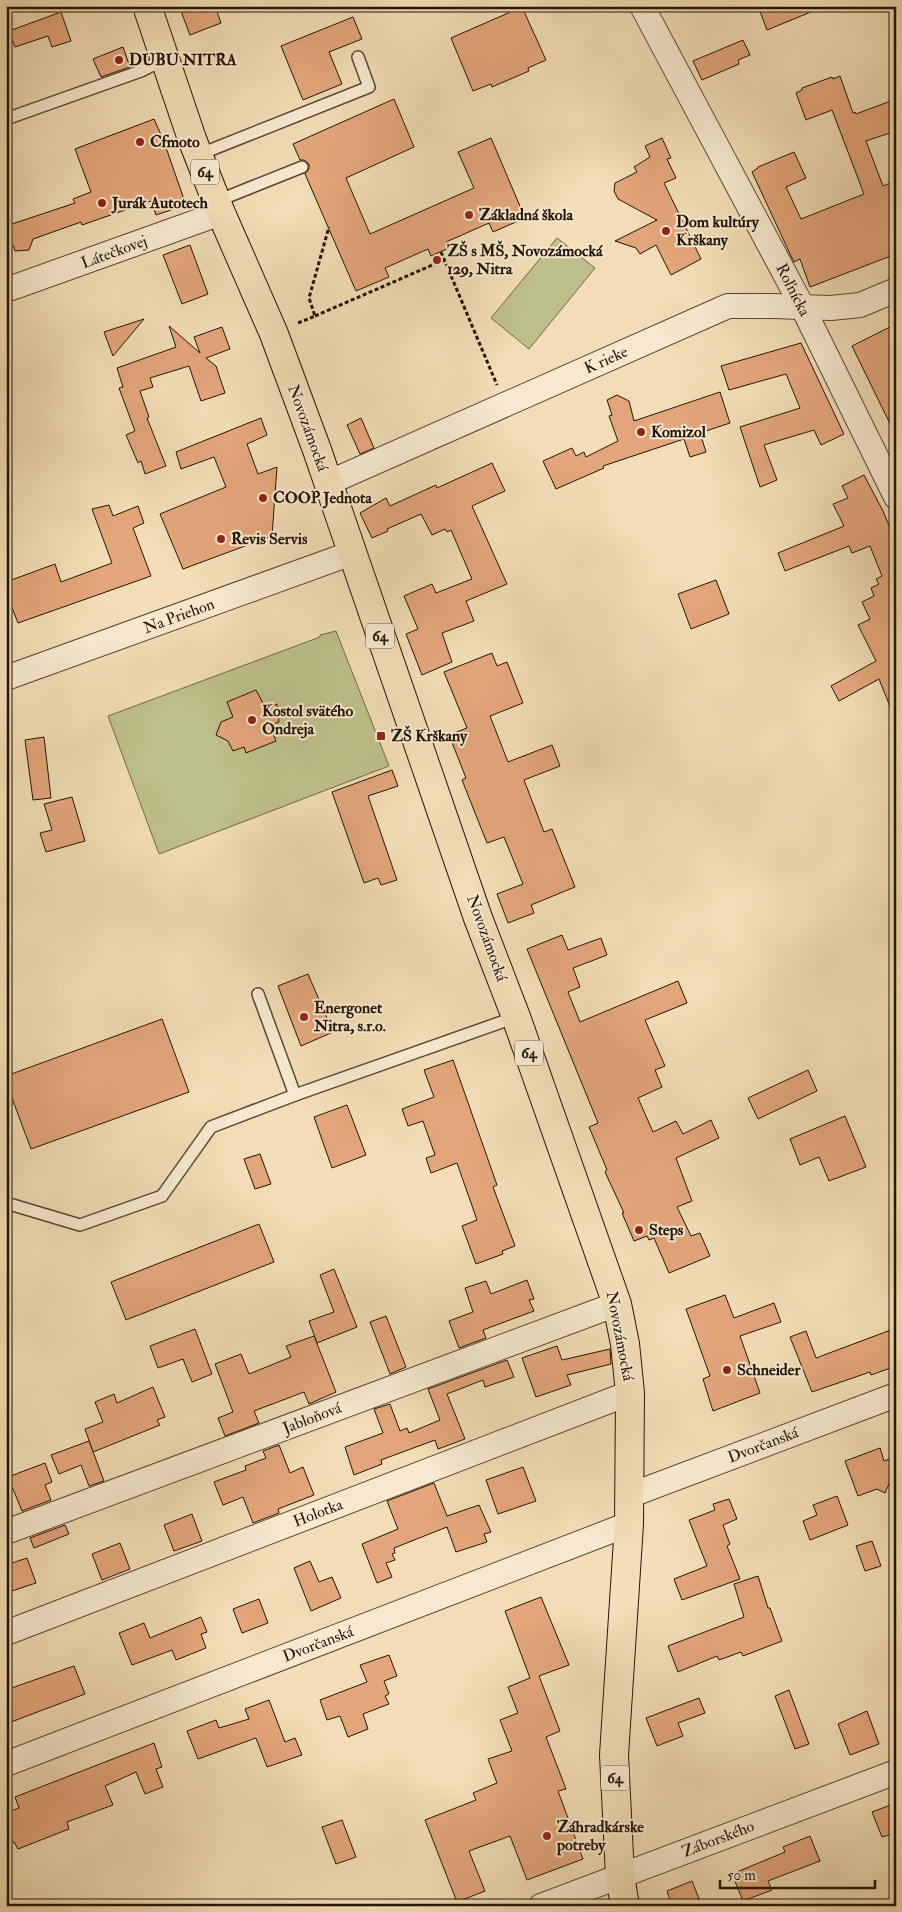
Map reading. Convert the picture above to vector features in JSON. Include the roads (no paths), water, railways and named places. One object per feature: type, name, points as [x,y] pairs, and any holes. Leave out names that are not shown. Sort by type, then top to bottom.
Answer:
[{"type":"main road","name":"Novozámocká","points":[[147,6],[198,155],[274,334],[328,483],[478,918],[516,1018],[617,1304],[625,1344],[630,1393],[630,1524],[614,1755],[620,1876],[625,1906]]},
{"type":"street","name":"Roľnícka","points":[[642,6],[803,308],[896,497]]},
{"type":"street","name":"Látečkovej","points":[[6,290],[219,207]]},
{"type":"street","name":"K rieke","points":[[328,483],[728,306],[831,308],[860,304],[896,290]]},
{"type":"street","name":"Na Priehon","points":[[6,678],[352,553]]},
{"type":"street","name":"Jabloňová","points":[[6,1532],[617,1304]]},
{"type":"street","name":"Holotka","points":[[6,1633],[630,1393]]},
{"type":"street","name":"Dvorčanská","points":[[631,1495],[896,1395]]},
{"type":"street","name":"Dvorčanská","points":[[6,1764],[630,1524]]},
{"type":"street","name":"Záborského","points":[[541,1906],[896,1772]]},
{"type":"lane","points":[[198,155],[369,87],[358,57]]},
{"type":"lane","points":[[6,119],[142,71],[165,59]]},
{"type":"lane","points":[[219,207],[302,167]]},
{"type":"lane","points":[[258,994],[295,1095]]},
{"type":"lane","points":[[6,1203],[80,1225],[162,1196],[211,1127],[295,1095],[516,1018]]},
{"type":"place","name":"DUBU NITRA","points":[[119,60]]},
{"type":"place","name":"Cfmoto","points":[[140,142]]},
{"type":"place","name":"Jurák Autotech","points":[[102,203]]},
{"type":"place","name":"Základná škola","points":[[469,215]]},
{"type":"place","name":"Dom kultúry Krškany","points":[[666,231]]},
{"type":"place","name":"ZŠ s MŠ, Novozámocká 129, Nitra","points":[[437,260]]},
{"type":"place","name":"Komizol","points":[[641,432]]},
{"type":"place","name":"COOP Jednota","points":[[263,498]]},
{"type":"place","name":"Revis Servis","points":[[221,539]]},
{"type":"place","name":"Kostol svätého Ondreja","points":[[252,720]]},
{"type":"place","name":"ZŠ Krškany","points":[[381,736]]},
{"type":"place","name":"Energonet Nitra, s.r.o.","points":[[304,1017]]},
{"type":"place","name":"Steps","points":[[639,1230]]},
{"type":"place","name":"Schneider","points":[[727,1370]]},
{"type":"place","name":"Záhradkárske potreby","points":[[547,1836]]}]
